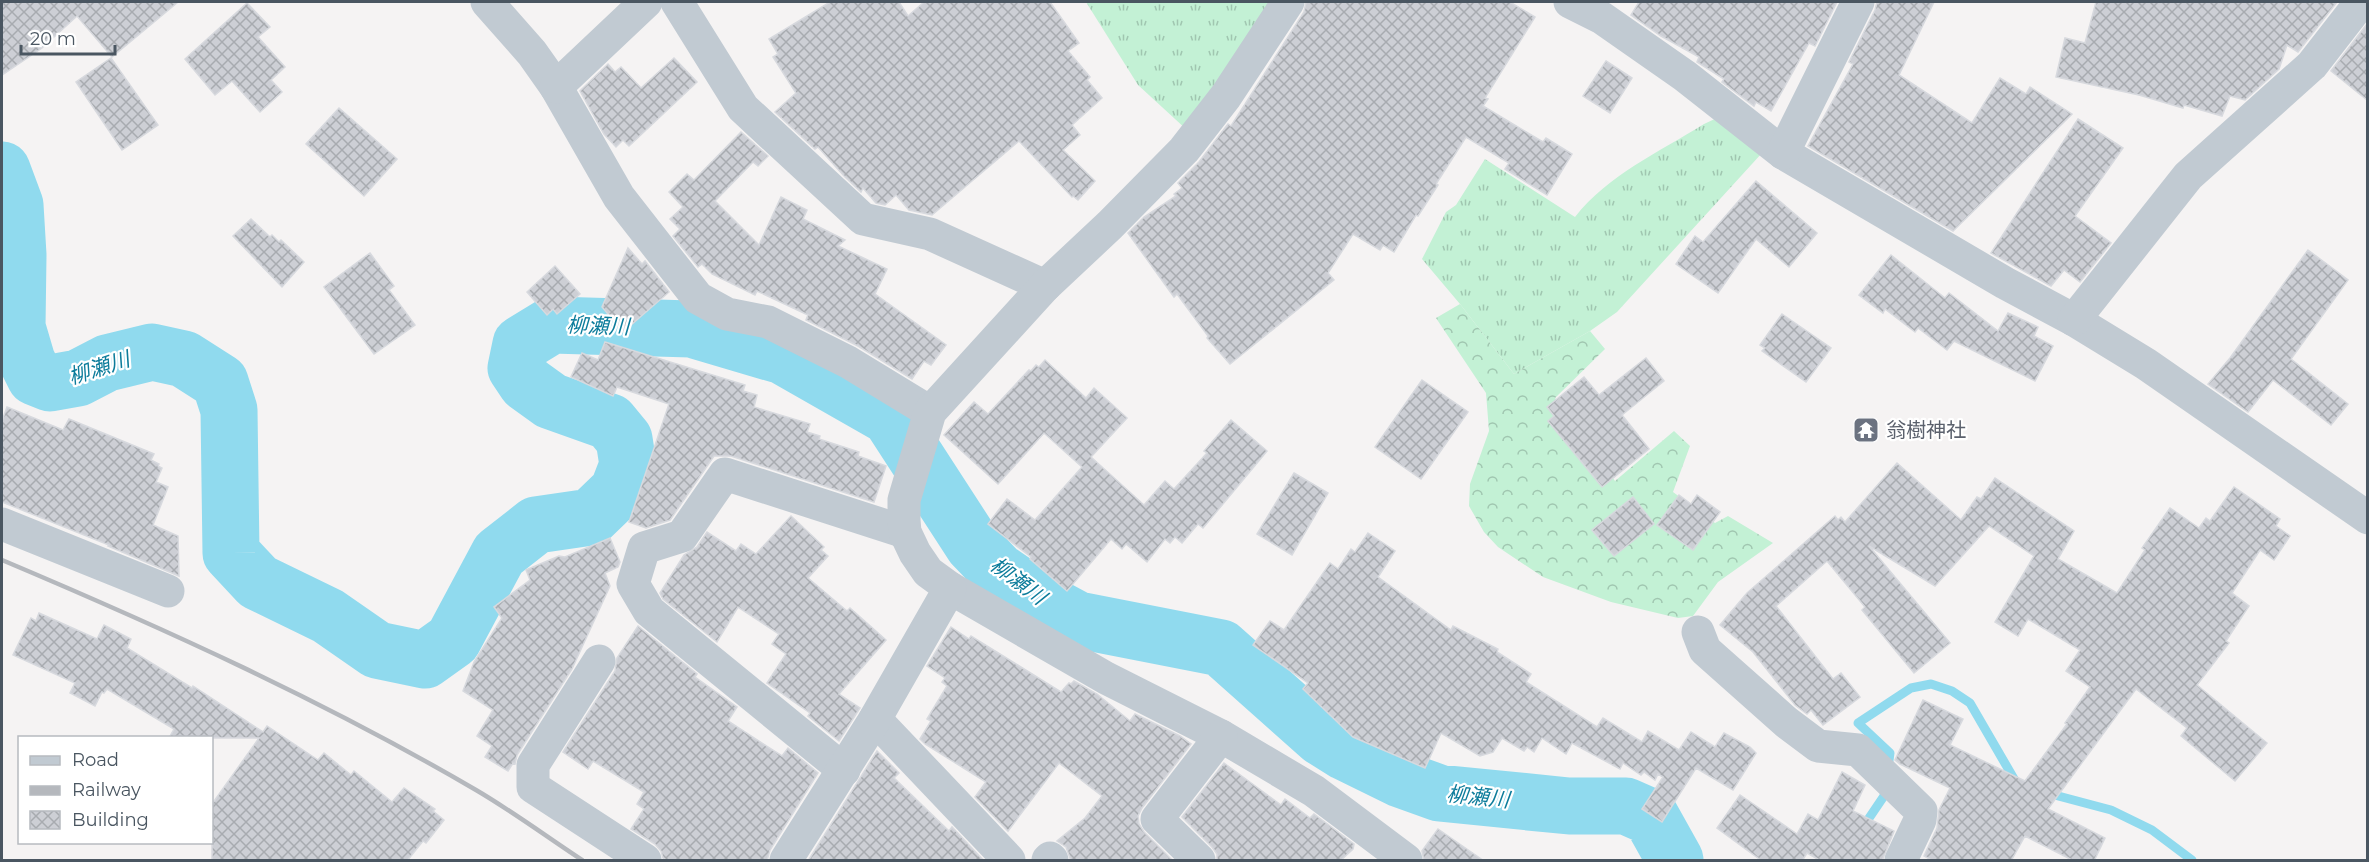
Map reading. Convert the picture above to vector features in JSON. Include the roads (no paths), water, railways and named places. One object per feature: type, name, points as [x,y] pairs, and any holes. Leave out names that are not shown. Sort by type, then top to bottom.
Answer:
[{"type":"street","points":[[487,2],[515,31],[556,87],[619,197],[698,298],[727,314],[768,322],[849,362],[928,421]]},
{"type":"street","points":[[556,87],[646,2]]},
{"type":"street","points":[[677,2],[743,108],[863,219],[930,234],[1045,286]]},
{"type":"street","points":[[1288,2],[1226,96],[1184,150],[1110,225],[1045,286],[928,421],[904,500],[905,532],[928,572],[950,588],[1106,678],[1221,736],[1314,791],[1382,855]]},
{"type":"street","points":[[1569,2],[1602,18],[1685,76],[1783,153],[2005,283],[2074,320],[2146,364],[2367,518]]},
{"type":"street","points":[[1783,153],[1858,2]]},
{"type":"street","points":[[2074,320],[2188,176],[2312,65],[2361,2]]},
{"type":"street","points":[[844,770],[649,611],[633,584],[644,548],[682,536],[725,474],[905,532]]},
{"type":"street","points":[[2,524],[168,591]]},
{"type":"street","points":[[786,861],[875,719],[950,588]]},
{"type":"street","points":[[1698,632],[1705,650],[1786,722],[1818,746],[1858,750],[1921,811],[1920,820],[1901,861]]},
{"type":"street","points":[[599,662],[533,765],[533,787],[645,861]]},
{"type":"street","points":[[875,719],[1009,861]]},
{"type":"street","points":[[1199,861],[1157,819],[1221,736]]},
{"type":"waterway","name":"柳瀬川","points":[[2,170],[15,205],[18,255],[17,327],[27,361],[35,377],[50,383],[78,378],[107,363],[152,352],[184,359],[220,382],[229,410],[231,553],[258,582],[328,616],[377,650],[425,660],[453,640],[499,554],[536,525],[591,517],[618,491],[628,465],[624,439],[610,422],[551,401],[526,383],[516,368],[521,344],[552,325],[691,329],[783,356],[890,417],[973,545],[998,571],[1039,599],[1078,620],[1221,648],[1321,737],[1345,752],[1400,779],[1439,793],[1569,806],[1626,806],[1651,817],[1675,860]]},
{"type":"waterway","points":[[1888,768],[1890,753],[1858,723],[1911,688],[1931,684],[1952,691],[1970,703],[2017,784]]},
{"type":"waterway","points":[[1863,827],[1884,796],[1885,787]]},
{"type":"waterway","points":[[2047,793],[2111,810],[2152,830],[2192,860]]},
{"type":"railway","points":[[2,560],[183,639],[302,696],[419,757],[516,815],[582,860]]},
{"type":"place","name":"翁樹神社","points":[[1866,430]]}]
